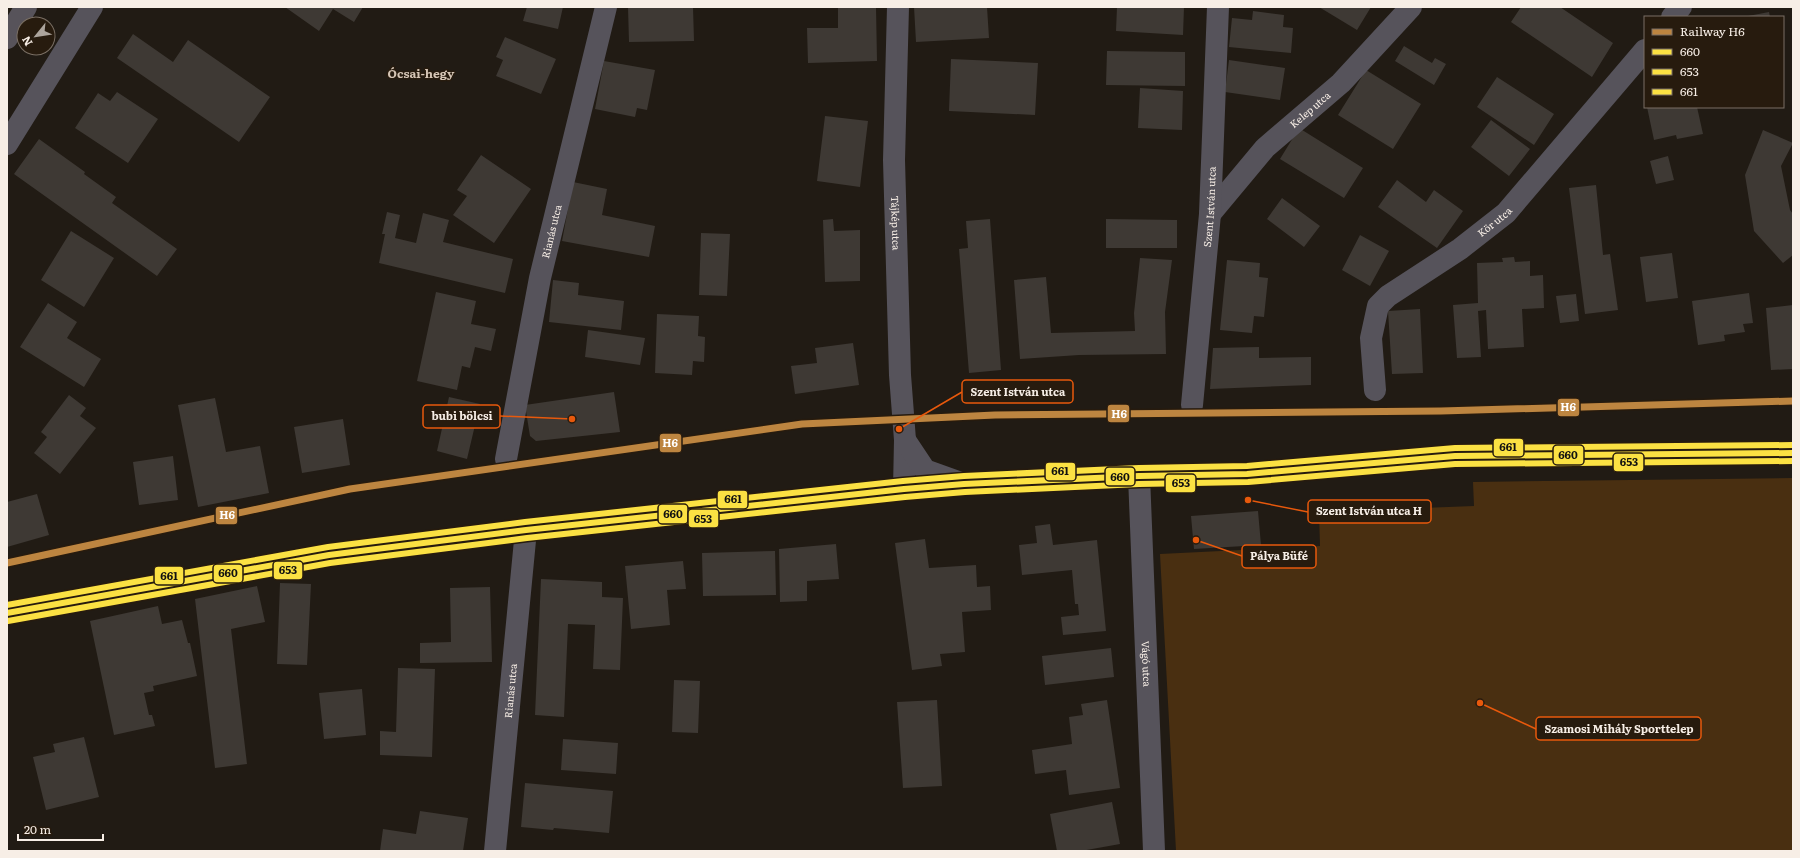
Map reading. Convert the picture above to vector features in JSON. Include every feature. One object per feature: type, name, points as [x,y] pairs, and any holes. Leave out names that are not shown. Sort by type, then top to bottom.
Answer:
[{"type":"main road","points":[[7,38],[26,7]]},
{"type":"main road","points":[[7,613],[329,555],[526,530],[904,489],[964,484],[1139,476],[1247,474],[1455,456],[1793,453]]},
{"type":"street","points":[[7,144],[92,7]]},
{"type":"street","name":"Rianás utca","points":[[506,458],[540,278],[606,7]]},
{"type":"street","name":"Tájkép utca","points":[[898,7],[894,160],[900,361],[905,440],[904,489]]},
{"type":"street","name":"Szent István utca","points":[[1192,405],[1210,214],[1218,7]]},
{"type":"street","name":"Kelep utca","points":[[1210,214],[1265,148],[1342,83],[1411,7]]},
{"type":"street","points":[[1673,16],[1680,7]]},
{"type":"street","name":"Kör utca","points":[[1374,390],[1371,338],[1378,306],[1388,296],[1460,249],[1506,212],[1644,51]]},
{"type":"street","points":[[905,440],[925,470],[964,484]]},
{"type":"street","name":"Vágó utca","points":[[1139,476],[1154,851]]},
{"type":"street","name":"Rianás utca","points":[[495,851],[526,530]]},
{"type":"shaded area","points":[[1793,478],[1793,851],[1176,851],[1160,554],[1320,546],[1319,512],[1474,506],[1473,482]]},
{"type":"building","points":[[285,7],[363,7],[354,22],[333,9],[319,31]]},
{"type":"building","points":[[527,7],[563,7],[558,29],[523,21]]},
{"type":"building","points":[[628,7],[693,7],[694,41],[629,42]]},
{"type":"building","points":[[838,7],[876,7],[877,61],[808,63],[807,28],[838,28]]},
{"type":"building","points":[[914,7],[987,7],[989,38],[916,42]]},
{"type":"building","points":[[1117,7],[1184,7],[1183,35],[1116,31]]},
{"type":"building","points":[[1319,7],[1371,7],[1357,30]]},
{"type":"building","points":[[1521,7],[1560,7],[1613,43],[1592,77],[1511,22]]},
{"type":"building","points":[[1253,11],[1284,15],[1283,27],[1293,28],[1291,53],[1229,47],[1232,18],[1252,20]]},
{"type":"building","points":[[1769,12],[1770,16],[1748,16]]},
{"type":"building","points":[[133,34],[173,62],[188,40],[270,97],[239,142],[117,58]]},
{"type":"building","points":[[505,37],[556,59],[541,94],[496,76],[503,60],[496,57]]},
{"type":"building","points":[[1404,46],[1432,63],[1435,58],[1446,64],[1434,85],[1395,61]]},
{"type":"building","points":[[1107,51],[1185,52],[1185,86],[1106,85]]},
{"type":"building","points":[[951,59],[1038,63],[1035,115],[949,111]]},
{"type":"building","points":[[1229,60],[1285,68],[1280,100],[1225,92]]},
{"type":"building","points":[[604,61],[655,70],[647,110],[637,108],[635,117],[595,109]]},
{"type":"building","points":[[1366,70],[1421,104],[1393,149],[1338,115]]},
{"type":"building","points":[[1497,77],[1554,114],[1534,145],[1477,107]]},
{"type":"building","points":[[1140,88],[1183,91],[1182,130],[1138,128]]},
{"type":"building","points":[[117,92],[158,119],[128,163],[75,128],[98,93],[110,101]]},
{"type":"building","points":[[1647,108],[1697,108],[1703,134],[1677,139],[1676,135],[1654,140]]},
{"type":"building","points":[[825,116],[868,121],[860,187],[817,181]]},
{"type":"building","points":[[1491,120],[1530,149],[1509,176],[1471,147]]},
{"type":"building","points":[[1299,128],[1363,168],[1344,198],[1280,159]]},
{"type":"building","points":[[1763,130],[1793,143],[1781,166],[1790,210],[1793,214],[1793,255],[1783,263],[1754,231],[1745,175]]},
{"type":"building","points":[[39,139],[85,172],[84,174],[116,197],[112,203],[177,249],[157,276],[14,174]]},
{"type":"building","points":[[481,155],[531,189],[494,243],[453,215],[467,196],[457,190]]},
{"type":"building","points":[[1668,156],[1674,180],[1656,184],[1650,161]]},
{"type":"building","points":[[1397,180],[1426,202],[1434,190],[1463,211],[1437,248],[1378,207]]},
{"type":"building","points":[[573,182],[607,189],[602,215],[655,226],[649,257],[562,241]]},
{"type":"building","points":[[1596,185],[1603,255],[1610,254],[1618,310],[1585,314],[1569,188]]},
{"type":"building","points":[[1282,198],[1320,226],[1304,247],[1267,219]]},
{"type":"building","points":[[387,212],[400,215],[395,238],[416,243],[423,213],[449,220],[443,242],[513,259],[505,293],[379,263],[385,234],[382,234]]},
{"type":"building","points":[[833,219],[834,231],[860,230],[860,281],[825,282],[823,220]]},
{"type":"building","points":[[990,219],[1001,370],[969,373],[959,249],[968,248],[966,221]]},
{"type":"building","points":[[1106,219],[1177,220],[1177,248],[1106,248]]},
{"type":"building","points":[[71,231],[114,258],[84,307],[41,280]]},
{"type":"building","points":[[701,233],[730,234],[727,296],[699,295]]},
{"type":"building","points":[[1360,235],[1389,251],[1370,286],[1342,270]]},
{"type":"building","points":[[1672,253],[1678,298],[1646,302],[1640,257]]},
{"type":"building","points":[[1514,257],[1515,262],[1530,261],[1530,276],[1543,275],[1544,308],[1522,309],[1524,347],[1488,349],[1486,310],[1478,311],[1481,357],[1457,358],[1453,305],[1478,303],[1477,263],[1503,262],[1502,258]]},
{"type":"building","points":[[1140,258],[1172,260],[1165,312],[1166,354],[1079,355],[1020,359],[1014,280],[1046,277],[1051,333],[1135,331],[1134,313]]},
{"type":"building","points":[[1227,260],[1260,263],[1259,277],[1268,278],[1264,317],[1254,316],[1252,333],[1220,330]]},
{"type":"building","points":[[553,280],[579,283],[578,295],[624,301],[621,330],[549,322]]},
{"type":"building","points":[[436,292],[476,301],[471,324],[496,329],[491,351],[475,347],[470,368],[462,366],[457,390],[417,381]]},
{"type":"building","points":[[1749,293],[1753,323],[1743,324],[1745,332],[1724,335],[1725,341],[1698,345],[1692,301]]},
{"type":"building","points":[[1576,294],[1579,321],[1560,323],[1556,296]]},
{"type":"building","points":[[48,303],[77,322],[67,338],[101,359],[84,387],[20,347]]},
{"type":"building","points":[[1793,305],[1793,369],[1771,370],[1766,308]]},
{"type":"building","points":[[1420,309],[1423,373],[1392,374],[1388,311]]},
{"type":"building","points":[[657,314],[699,316],[698,336],[705,337],[704,362],[693,361],[692,375],[655,373]]},
{"type":"building","points":[[588,330],[645,338],[640,365],[585,357]]},
{"type":"building","points":[[853,343],[859,385],[795,394],[791,366],[817,363],[815,348]]},
{"type":"building","points":[[1259,347],[1259,358],[1311,357],[1311,385],[1210,389],[1213,348]]},
{"type":"building","points":[[614,392],[620,432],[536,441],[530,436],[525,405]]},
{"type":"building","points":[[69,395],[86,408],[80,416],[96,428],[60,474],[34,453],[47,437],[41,432]]},
{"type":"building","points":[[449,397],[480,404],[467,459],[437,451]]},
{"type":"building","points":[[215,398],[226,452],[260,446],[269,493],[198,507],[178,405]]},
{"type":"building","points":[[343,419],[350,465],[302,473],[294,427]]},
{"type":"building","points":[[173,456],[178,500],[139,505],[133,462]]},
{"type":"building","points":[[37,494],[49,535],[7,547],[7,502]]},
{"type":"building","points":[[1258,511],[1261,545],[1194,549],[1191,516]]},
{"type":"building","points":[[1050,524],[1053,545],[1097,540],[1106,631],[1063,635],[1061,617],[1079,615],[1078,604],[1075,604],[1072,570],[1022,575],[1019,545],[1037,543],[1035,526]]},
{"type":"building","points":[[925,539],[929,568],[976,565],[977,587],[990,586],[991,610],[962,612],[965,652],[940,654],[942,666],[912,670],[895,543]]},
{"type":"building","points":[[836,544],[839,579],[807,581],[807,601],[780,602],[779,549]]},
{"type":"building","points":[[775,551],[776,595],[703,596],[702,553]]},
{"type":"building","points":[[683,561],[686,589],[667,590],[670,625],[631,629],[625,566]]},
{"type":"building","points":[[541,579],[602,582],[602,597],[623,598],[620,670],[593,669],[595,625],[568,624],[564,717],[535,715]]},
{"type":"building","points":[[280,583],[311,584],[307,665],[277,664]]},
{"type":"building","points":[[257,586],[265,622],[231,629],[247,764],[215,768],[195,599]]},
{"type":"building","points":[[490,587],[492,662],[420,663],[420,643],[451,642],[450,588]]},
{"type":"building","points":[[158,606],[162,624],[182,620],[188,643],[190,643],[197,676],[153,686],[154,691],[144,693],[149,715],[152,715],[155,726],[114,735],[90,621]]},
{"type":"building","points":[[1111,648],[1114,677],[1045,685],[1042,656]]},
{"type":"building","points":[[398,668],[435,669],[432,757],[380,755],[380,731],[396,732]]},
{"type":"building","points":[[674,680],[700,681],[698,733],[672,732]]},
{"type":"building","points":[[362,689],[366,735],[324,739],[319,693]]},
{"type":"building","points":[[937,700],[942,786],[903,788],[897,702]]},
{"type":"building","points":[[1107,700],[1120,788],[1069,795],[1066,770],[1035,774],[1032,750],[1072,744],[1069,717],[1083,715],[1081,704]]},
{"type":"building","points":[[84,737],[99,797],[46,810],[33,757],[55,752],[53,744]]},
{"type":"building","points":[[563,739],[618,743],[616,774],[561,770]]},
{"type":"building","points":[[525,783],[613,791],[609,833],[554,828],[553,830],[521,827]]},
{"type":"building","points":[[1112,802],[1120,844],[1081,851],[1057,851],[1050,814]]},
{"type":"building","points":[[420,811],[468,818],[463,851],[380,851],[383,829],[416,834]]},
{"type":"rail line","name":"H6","points":[[7,563],[350,489],[802,424],[995,415],[1441,411],[1793,401]]},
{"type":"transit line","name":"661","points":[[7,605],[328,547],[525,522],[903,481],[964,476],[1139,468],[1247,466],[1455,448],[1793,445]]},
{"type":"transit line","name":"660","points":[[7,613],[329,555],[526,530],[904,489],[964,484],[1139,476],[1247,474],[1455,456],[1793,453]]},
{"type":"transit line","name":"653","points":[[8,621],[330,563],[527,538],[905,497],[965,492],[1139,484],[1248,482],[1455,464],[1793,461]]},
{"type":"place","name":"bubi bölcsi","points":[[572,419]]},
{"type":"place","name":"Szent István utca","points":[[899,429]]},
{"type":"place","name":"Szent István utca H","points":[[1248,500]]},
{"type":"place","name":"Pálya Büfé","points":[[1196,540]]},
{"type":"place","name":"Szamosi Mihály Sporttelep","points":[[1480,703]]},
{"type":"district","name":"Ócsai-hegy","points":[[421,74]]}]
